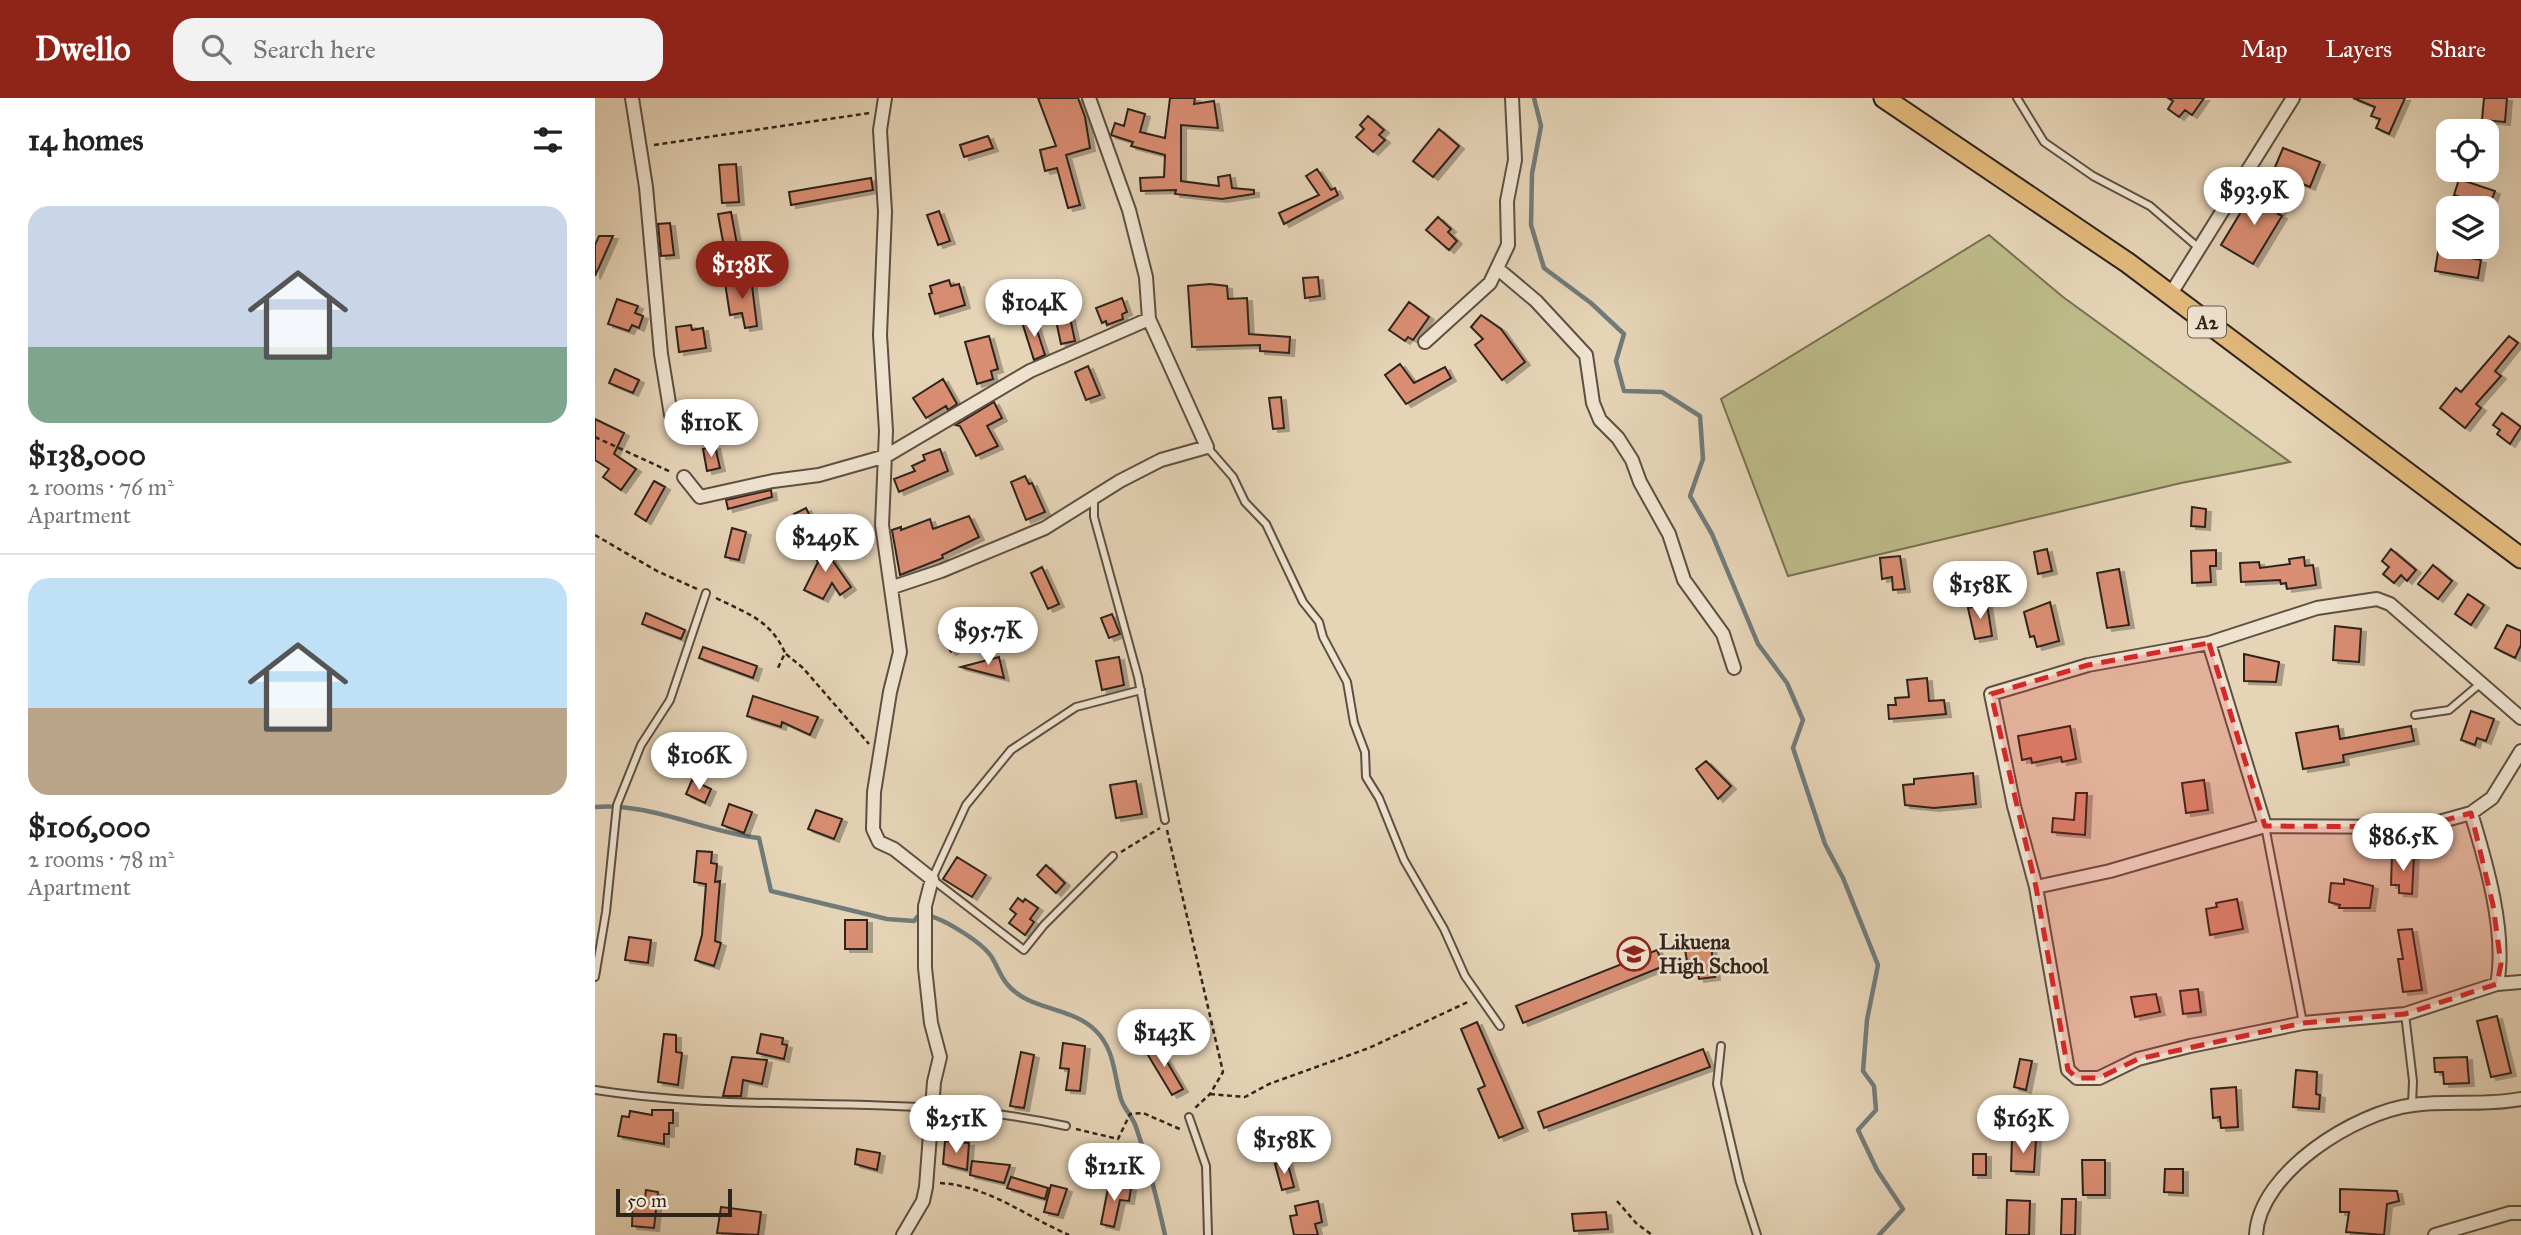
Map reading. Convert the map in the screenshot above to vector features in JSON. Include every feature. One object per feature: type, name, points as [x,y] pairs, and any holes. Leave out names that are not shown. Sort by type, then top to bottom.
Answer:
[{"type":"main road","name":"A2","points":[[1884,98],[2053,210],[2521,558]]},
{"type":"street","points":[[632,98],[641,147],[660,354],[671,415]]},
{"type":"street","points":[[885,98],[880,130],[885,212],[880,335],[886,456],[882,524],[893,587],[900,652],[880,752],[874,792],[873,829],[879,842],[894,849],[932,879],[925,906],[925,968],[932,1023],[940,1057],[934,1082],[923,1201],[903,1235]]},
{"type":"street","points":[[893,587],[941,571],[1045,528],[1161,460],[1207,447],[1150,319],[1146,277],[1129,210],[1089,98]]},
{"type":"street","points":[[1425,342],[1490,283],[1508,244],[1507,201],[1515,160],[1512,98]]},
{"type":"street","points":[[2170,295],[2293,98]]},
{"type":"street","points":[[1498,269],[1536,301],[1585,355],[1597,411],[1632,460],[1640,482],[1669,534],[1683,580],[1723,634],[1734,668]]},
{"type":"street","points":[[684,477],[700,497],[713,496],[773,481],[819,475],[886,456],[1030,371],[1150,319]]},
{"type":"street","points":[[2521,718],[2390,604],[2378,599],[2317,608],[2209,643],[2088,665],[1991,694],[2014,806],[2036,887],[2068,1070],[2077,1078],[2099,1078],[2137,1059],[2303,1023],[2405,1014],[2497,984],[2521,982]]},
{"type":"street","points":[[2209,643],[2265,826]]},
{"type":"street","points":[[2036,887],[2110,871],[2265,826],[2421,827],[2471,813],[2492,798],[2521,751]]},
{"type":"street","points":[[2471,813],[2493,905],[2501,964],[2497,984]]},
{"type":"street","points":[[2256,1235],[2264,1205],[2290,1169],[2306,1154],[2357,1123],[2411,1105],[2499,1104],[2521,1099]]},
{"type":"street","points":[[2435,1235],[2488,1219],[2521,1213]]},
{"type":"lane","points":[[2017,98],[2044,142],[2093,177],[2150,206],[2200,249]]},
{"type":"lane","points":[[1207,447],[1233,477],[1245,502],[1266,524],[1303,602],[1319,622],[1323,637],[1347,682],[1354,723],[1365,752],[1366,778],[1379,798],[1404,860],[1444,929],[1465,976],[1500,1026]]},
{"type":"lane","points":[[1094,498],[1094,517],[1103,558],[1141,690],[1165,820]]},
{"type":"lane","points":[[595,978],[606,912],[617,805],[641,745],[670,700],[706,593]]},
{"type":"lane","points":[[2415,715],[2449,710],[2482,682]]},
{"type":"lane","points":[[1113,856],[1044,925],[1024,950],[932,879],[966,805],[1011,750],[1076,707],[1141,690]]},
{"type":"lane","points":[[2265,826],[2303,1023]]},
{"type":"lane","points":[[2405,1014],[2413,1081],[2411,1105]]},
{"type":"lane","points":[[1721,1046],[1717,1084],[1740,1182],[1758,1235]]},
{"type":"lane","points":[[595,1090],[631,1096],[901,1106],[990,1114],[1066,1126]]},
{"type":"lane","points":[[1189,1117],[1206,1166],[1208,1235]]},
{"type":"path","points":[[641,147],[883,112]]},
{"type":"path","points":[[595,437],[684,477]]},
{"type":"path","points":[[595,535],[657,570],[753,616],[776,633],[785,653],[798,662],[865,740],[880,752]]},
{"type":"path","points":[[777,670],[785,653]]},
{"type":"path","points":[[1113,856],[1161,827],[1165,820]]},
{"type":"path","points":[[1165,820],[1223,1072],[1210,1094],[1189,1117]]},
{"type":"path","points":[[1210,1094],[1245,1097],[1269,1084],[1369,1048],[1480,997]]},
{"type":"path","points":[[1066,1126],[1100,1137],[1118,1139],[1130,1114],[1143,1113],[1198,1137]]},
{"type":"path","points":[[926,1182],[961,1184],[999,1197],[1069,1235]]},
{"type":"path","points":[[1617,1201],[1636,1223],[1652,1235]]},
{"type":"highlighted area","points":[[2209,643],[2265,826],[2421,827],[2471,813],[2493,905],[2501,964],[2497,984],[2405,1014],[2303,1023],[2138,1059],[2099,1078],[2077,1078],[2068,1070],[2036,887],[1991,694],[2088,665]]},
{"type":"shaded area","points":[[1989,235],[2063,297],[2290,462],[2181,483],[1788,576],[1721,399]]},
{"type":"building","points":[[1038,98],[1078,98],[1085,117],[1090,148],[1066,155],[1080,205],[1068,208],[1057,168],[1045,171],[1040,150],[1056,146]]},
{"type":"building","points":[[1170,98],[1195,98],[1194,104],[1214,101],[1218,128],[1181,125],[1181,181],[1219,186],[1218,177],[1230,175],[1232,188],[1254,190],[1254,194],[1222,199],[1175,194],[1176,190],[1141,191],[1140,178],[1164,177],[1165,155],[1131,146],[1133,142],[1111,135],[1115,123],[1124,126],[1128,109],[1145,114],[1140,132],[1165,138]]},
{"type":"building","points":[[2168,98],[2204,98],[2192,115],[2185,110],[2179,117],[2168,109],[2173,101]]},
{"type":"building","points":[[2353,98],[2405,98],[2389,134],[2376,128],[2380,119],[2371,116],[2375,107]]},
{"type":"building","points":[[2484,98],[2507,98],[2505,122],[2499,121],[2499,119],[2482,119]]},
{"type":"building","points":[[1368,116],[1384,130],[1379,135],[1385,140],[1373,152],[1356,137],[1364,129],[1360,125]]},
{"type":"building","points":[[1439,129],[1459,146],[1433,177],[1413,161]]},
{"type":"building","points":[[988,136],[993,148],[964,157],[960,145]]},
{"type":"building","points":[[2283,148],[2320,162],[2310,187],[2273,172]]},
{"type":"building","points":[[736,164],[739,202],[722,203],[719,165]]},
{"type":"building","points":[[1317,169],[1331,190],[1335,188],[1338,195],[1284,224],[1279,213],[1319,195],[1306,176]]},
{"type":"building","points":[[871,178],[873,190],[791,205],[789,192]]},
{"type":"building","points":[[2458,182],[2468,182],[2495,191],[2493,196],[2454,195]]},
{"type":"building","points":[[2274,192],[2287,202],[2278,214],[2282,216],[2253,264],[2221,245],[2250,197],[2263,205]]},
{"type":"building","points":[[939,211],[950,241],[938,245],[927,215]]},
{"type":"building","points":[[731,212],[738,250],[725,253],[718,214]]},
{"type":"building","points":[[1438,217],[1451,229],[1448,232],[1457,241],[1449,250],[1426,230]]},
{"type":"building","points":[[670,223],[674,255],[661,256],[658,224]]},
{"type":"building","points":[[599,236],[613,236],[595,276],[595,245]]},
{"type":"building","points":[[2437,259],[2481,260],[2478,278],[2435,271]]},
{"type":"building","points":[[1318,277],[1320,296],[1305,298],[1303,278]]},
{"type":"building","points":[[751,278],[757,326],[745,328],[742,313],[730,315],[725,283]]},
{"type":"building","points":[[949,280],[951,286],[959,284],[965,305],[935,314],[929,294],[932,293],[930,286]]},
{"type":"building","points":[[1188,286],[1227,286],[1228,299],[1247,298],[1249,334],[1290,337],[1289,353],[1260,351],[1260,345],[1192,347]]},
{"type":"building","points":[[1122,298],[1127,312],[1122,314],[1123,319],[1107,325],[1106,321],[1102,323],[1096,308]]},
{"type":"building","points":[[617,299],[638,306],[635,313],[643,316],[639,328],[632,325],[629,331],[608,324]]},
{"type":"building","points":[[1066,299],[1075,341],[1061,344],[1052,302]]},
{"type":"building","points":[[1409,302],[1429,317],[1413,340],[1408,337],[1405,341],[1389,330]]},
{"type":"building","points":[[1481,315],[1501,329],[1525,362],[1502,380],[1475,345],[1483,339],[1471,327]]},
{"type":"building","points":[[1033,318],[1045,355],[1034,360],[1022,322]]},
{"type":"building","points":[[691,325],[692,330],[703,328],[706,348],[679,352],[676,327]]},
{"type":"building","points":[[989,336],[998,369],[991,371],[993,379],[977,384],[965,342]]},
{"type":"building","points":[[2509,336],[2518,343],[2495,371],[2501,376],[2476,404],[2481,408],[2465,428],[2440,408],[2456,388],[2461,392]]},
{"type":"building","points":[[1400,364],[1414,383],[1445,367],[1451,378],[1406,404],[1385,375]]},
{"type":"building","points":[[1088,366],[1100,395],[1086,400],[1075,372]]},
{"type":"building","points":[[615,369],[639,380],[633,393],[609,383]]},
{"type":"building","points":[[943,379],[957,404],[948,410],[946,406],[926,418],[913,398]]},
{"type":"building","points":[[1281,397],[1284,428],[1273,429],[1269,398]]},
{"type":"building","points":[[994,402],[1002,418],[987,426],[998,446],[976,456],[960,426],[956,425]]},
{"type":"building","points":[[2502,413],[2521,427],[2510,444],[2497,434],[2500,430],[2493,425]]},
{"type":"building","points":[[595,419],[624,433],[614,454],[636,469],[621,490],[603,477],[609,469],[595,460]]},
{"type":"building","points":[[715,446],[720,468],[707,471],[703,449]]},
{"type":"building","points":[[940,449],[948,471],[899,492],[894,479],[915,471],[912,466],[925,460],[923,455]]},
{"type":"building","points":[[1025,476],[1029,484],[1032,483],[1045,512],[1026,520],[1011,482]]},
{"type":"building","points":[[654,481],[665,487],[646,521],[635,514]]},
{"type":"building","points":[[771,490],[772,497],[728,509],[726,500]]},
{"type":"building","points":[[2192,507],[2206,509],[2205,527],[2191,526]]},
{"type":"building","points":[[806,508],[815,526],[804,532],[794,514]]},
{"type":"building","points":[[969,516],[979,537],[942,555],[943,558],[900,575],[892,530],[901,527],[901,530],[930,519],[933,529]]},
{"type":"building","points":[[732,528],[746,532],[739,560],[725,557]]},
{"type":"building","points":[[819,541],[851,587],[840,595],[832,583],[823,599],[804,590],[818,562],[808,548]]},
{"type":"building","points":[[2047,549],[2052,571],[2038,574],[2034,552]]},
{"type":"building","points":[[2391,549],[2416,570],[2407,581],[2401,575],[2394,583],[2383,574],[2389,567],[2382,561]]},
{"type":"building","points":[[2216,550],[2216,566],[2210,566],[2211,582],[2192,583],[2191,551]]},
{"type":"building","points":[[1900,556],[1905,589],[1893,590],[1892,577],[1882,579],[1880,558]]},
{"type":"building","points":[[2304,557],[2305,566],[2313,565],[2316,585],[2287,589],[2286,583],[2281,584],[2280,580],[2241,582],[2240,563],[2259,562],[2260,568],[2290,564],[2289,559]]},
{"type":"building","points":[[2433,565],[2452,581],[2438,599],[2418,584]]},
{"type":"building","points":[[1042,567],[1059,604],[1048,609],[1031,573]]},
{"type":"building","points":[[2119,569],[2129,625],[2107,628],[2097,573]]},
{"type":"building","points":[[2468,594],[2484,605],[2471,625],[2455,614]]},
{"type":"building","points":[[2050,602],[2059,641],[2037,647],[2034,636],[2030,637],[2024,612]]},
{"type":"building","points":[[1987,604],[1992,636],[1975,639],[1968,608]]},
{"type":"building","points":[[646,613],[685,630],[681,639],[642,624]]},
{"type":"building","points":[[1112,614],[1120,634],[1109,638],[1101,618]]},
{"type":"building","points":[[965,618],[977,635],[951,652],[939,635]]},
{"type":"building","points":[[2507,625],[2521,631],[2521,645],[2515,658],[2495,648]]},
{"type":"building","points":[[2335,626],[2361,629],[2359,662],[2333,660]]},
{"type":"building","points":[[703,647],[757,666],[753,678],[699,658]]},
{"type":"building","points":[[2244,654],[2279,662],[2276,682],[2244,681]]},
{"type":"building","points":[[999,657],[1004,678],[961,667]]},
{"type":"building","points":[[1119,657],[1124,685],[1102,690],[1096,661]]},
{"type":"building","points":[[1927,678],[1929,701],[1944,700],[1946,714],[1889,719],[1888,705],[1896,705],[1895,698],[1909,697],[1907,680]]},
{"type":"building","points":[[753,696],[818,717],[810,735],[782,722],[781,727],[747,716]]},
{"type":"building","points":[[2471,711],[2494,719],[2486,741],[2477,738],[2475,745],[2461,740]]},
{"type":"building","points":[[2070,726],[2076,759],[2062,762],[2061,757],[2032,763],[2031,758],[2022,760],[2018,736]]},
{"type":"building","points":[[2338,726],[2340,739],[2411,726],[2414,741],[2343,755],[2344,762],[2303,769],[2296,733]]},
{"type":"building","points":[[1706,761],[1731,786],[1718,799],[1696,769]]},
{"type":"building","points":[[1973,773],[1976,804],[1934,808],[1905,805],[1903,785],[1914,784],[1914,779]]},
{"type":"building","points":[[692,780],[711,789],[705,803],[686,794]]},
{"type":"building","points":[[2204,780],[2208,810],[2186,813],[2182,783]]},
{"type":"building","points":[[1136,781],[1142,814],[1116,818],[1110,785]]},
{"type":"building","points":[[2076,793],[2087,793],[2085,835],[2052,832],[2053,818],[2074,820]]},
{"type":"building","points":[[729,804],[752,812],[744,833],[722,825]]},
{"type":"building","points":[[816,810],[842,819],[834,839],[808,829]]},
{"type":"building","points":[[697,851],[712,852],[711,863],[717,864],[715,882],[720,881],[715,941],[721,943],[714,966],[695,960],[702,935],[706,884],[694,882]]},
{"type":"building","points":[[2392,855],[2414,856],[2412,894],[2399,893],[2399,885],[2391,885]]},
{"type":"building","points":[[957,857],[986,875],[972,897],[943,879]]},
{"type":"building","points":[[1046,865],[1065,883],[1056,893],[1037,875]]},
{"type":"building","points":[[2344,879],[2373,886],[2370,908],[2339,908],[2340,905],[2329,902],[2331,883],[2344,884]]},
{"type":"building","points":[[1018,898],[1023,902],[1025,899],[1038,908],[1030,919],[1034,922],[1025,935],[1009,923],[1016,914],[1010,909]]},
{"type":"building","points":[[2237,899],[2243,929],[2210,935],[2206,909],[2217,907],[2216,903]]},
{"type":"building","points":[[845,920],[867,920],[867,949],[845,949]]},
{"type":"building","points":[[2412,929],[2422,990],[2403,992],[2398,959],[2403,959],[2398,930]]},
{"type":"building","points":[[629,937],[651,940],[648,963],[625,960]]},
{"type":"building","points":[[1711,946],[1715,977],[1699,979],[1697,967],[1688,968],[1685,949]]},
{"type":"building","points":[[1657,950],[1664,966],[1523,1023],[1516,1006]]},
{"type":"building","points":[[2198,989],[2201,1012],[2183,1014],[2180,991]]},
{"type":"building","points":[[2156,994],[2160,1012],[2135,1017],[2131,997]]},
{"type":"building","points":[[2497,1016],[2511,1073],[2491,1077],[2477,1021]]},
{"type":"building","points":[[1477,1022],[1523,1128],[1499,1138],[1478,1089],[1485,1086],[1461,1029]]},
{"type":"building","points":[[664,1034],[676,1035],[676,1052],[682,1053],[678,1085],[658,1082]]},
{"type":"building","points":[[761,1034],[783,1038],[782,1044],[787,1045],[784,1059],[757,1053]]},
{"type":"building","points":[[1063,1043],[1085,1046],[1080,1091],[1066,1090],[1069,1069],[1060,1068]]},
{"type":"building","points":[[1156,1043],[1183,1089],[1172,1095],[1145,1050]]},
{"type":"building","points":[[1703,1049],[1710,1067],[1544,1128],[1538,1112]]},
{"type":"building","points":[[1021,1052],[1034,1055],[1024,1108],[1010,1106]]},
{"type":"building","points":[[732,1057],[767,1060],[762,1084],[743,1080],[741,1096],[723,1096]]},
{"type":"building","points":[[2467,1057],[2469,1083],[2444,1084],[2443,1072],[2435,1072],[2434,1058]]},
{"type":"building","points":[[2020,1059],[2032,1061],[2026,1090],[2014,1087]]},
{"type":"building","points":[[2296,1070],[2317,1072],[2316,1094],[2320,1095],[2319,1109],[2293,1107]]},
{"type":"building","points":[[2236,1087],[2238,1127],[2221,1128],[2220,1117],[2213,1118],[2211,1089]]},
{"type":"building","points":[[652,1110],[673,1110],[673,1123],[669,1123],[669,1134],[664,1134],[664,1144],[618,1136],[622,1116],[629,1117],[630,1111],[652,1115]]},
{"type":"building","points":[[2012,1138],[2036,1139],[2034,1172],[2011,1171]]},
{"type":"building","points":[[945,1141],[969,1143],[967,1170],[943,1164]]},
{"type":"building","points":[[857,1149],[880,1153],[877,1170],[855,1164]]},
{"type":"building","points":[[1973,1154],[1986,1154],[1986,1175],[1973,1175]]},
{"type":"building","points":[[2082,1160],[2105,1160],[2105,1195],[2083,1195]]},
{"type":"building","points":[[972,1161],[1010,1165],[1004,1183],[970,1175]]},
{"type":"building","points":[[1287,1161],[1294,1187],[1282,1190],[1275,1164]]},
{"type":"building","points":[[2165,1169],[2183,1169],[2183,1193],[2164,1192]]},
{"type":"building","points":[[1011,1177],[1048,1188],[1045,1199],[1007,1188]]},
{"type":"building","points":[[1109,1183],[1131,1188],[1129,1201],[1120,1200],[1114,1227],[1101,1224]]},
{"type":"building","points":[[1051,1185],[1067,1189],[1058,1215],[1044,1212]]},
{"type":"building","points":[[2340,1189],[2397,1191],[2399,1201],[2387,1204],[2384,1235],[2346,1232],[2349,1212],[2340,1212]]},
{"type":"building","points":[[646,1190],[658,1192],[654,1228],[632,1226],[633,1197],[645,1198]]},
{"type":"building","points":[[2062,1199],[2076,1199],[2075,1235],[2061,1235]]},
{"type":"building","points":[[2007,1200],[2030,1201],[2029,1235],[2006,1235]]},
{"type":"building","points":[[1318,1201],[1322,1222],[1315,1224],[1318,1235],[1294,1235],[1290,1216],[1297,1215],[1295,1206]]},
{"type":"building","points":[[721,1207],[761,1212],[758,1235],[717,1233]]},
{"type":"building","points":[[1606,1212],[1608,1229],[1574,1231],[1572,1214]]},
{"type":"waterway","points":[[1534,98],[1541,126],[1532,174],[1531,225],[1544,268],[1591,303],[1624,334],[1616,361],[1624,391],[1662,392],[1700,416],[1703,459],[1690,496],[1712,534],[1758,644],[1787,683],[1803,720],[1793,748],[1825,844],[1843,878],[1878,965],[1867,1020],[1863,1071],[1874,1086],[1876,1110],[1858,1130],[1877,1170],[1903,1209],[1879,1235]]},
{"type":"waterway","points":[[595,807],[636,809],[759,838],[771,891],[887,919],[914,921],[919,915],[936,918],[958,929],[986,950],[1005,981],[1016,993],[1085,1022],[1102,1037],[1107,1046],[1121,1099],[1135,1123],[1165,1235]]},
{"type":"place","name":"Likuena High School","points":[[1634,954]]}]
